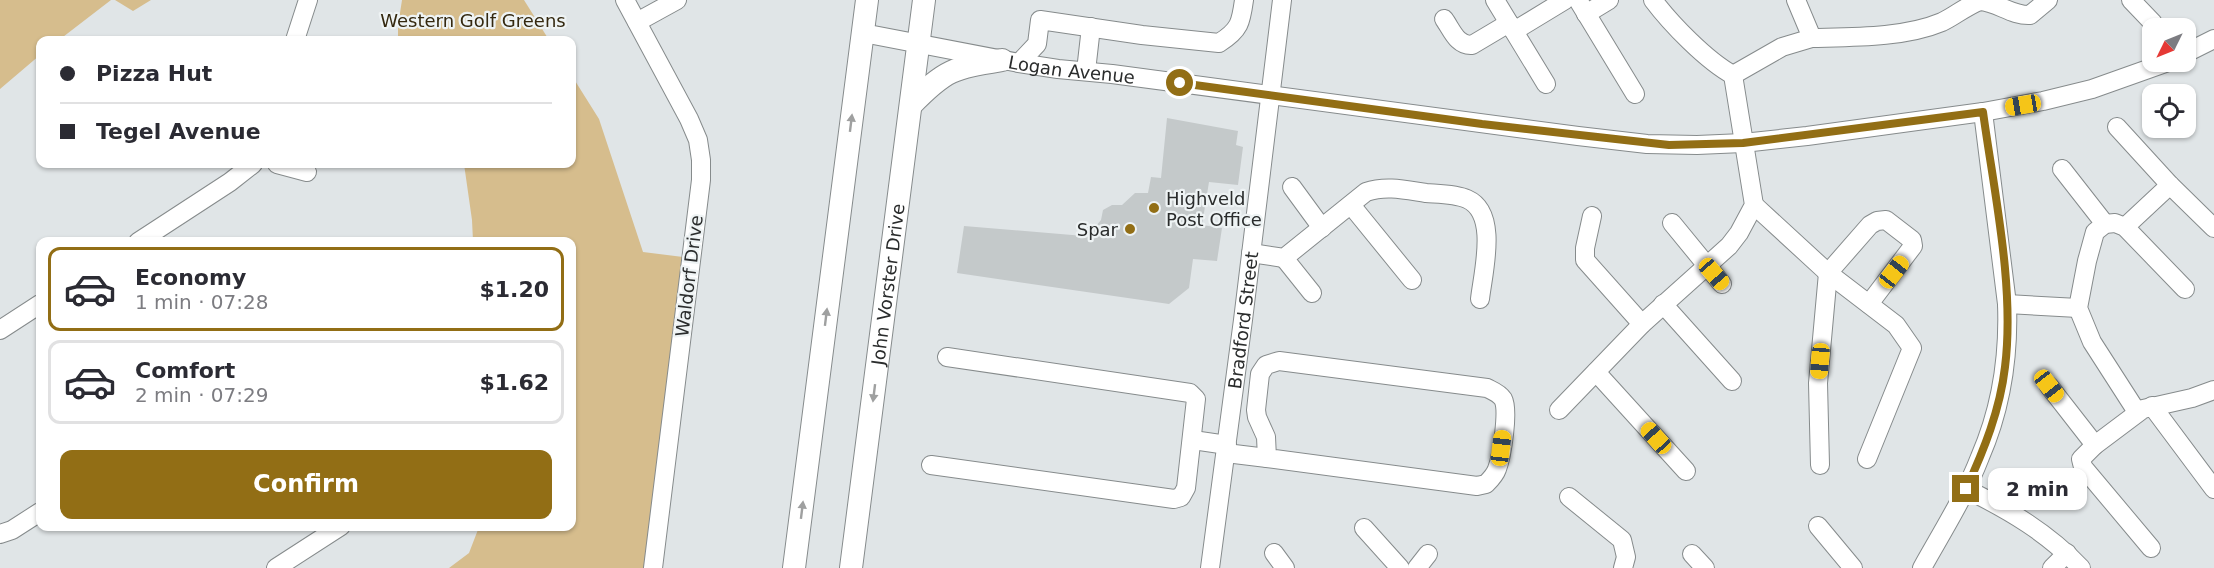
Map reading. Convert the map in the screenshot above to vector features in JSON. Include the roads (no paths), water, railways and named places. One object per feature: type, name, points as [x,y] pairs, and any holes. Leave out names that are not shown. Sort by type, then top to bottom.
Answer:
[{"type":"main road","points":[[794,568],[867,0]]},
{"type":"main road","name":"John Vorster Drive","points":[[851,568],[924,0]]},
{"type":"main road","points":[[911,105],[934,82],[947,73],[962,67],[1011,61]]},
{"type":"street","points":[[296,36],[308,0]]},
{"type":"street","name":"Waldorf Drive","points":[[625,0],[689,119],[698,140],[701,160],[701,180],[652,568]]},
{"type":"street","points":[[637,22],[677,0]]},
{"type":"street","points":[[1011,61],[1037,45],[1040,20],[1219,43],[1230,36],[1240,23],[1244,0]]},
{"type":"street","name":"Bradford Street","points":[[1209,568],[1282,0]]},
{"type":"street","points":[[1495,0],[1546,84]]},
{"type":"street","points":[[1444,19],[1459,41],[1467,45],[1512,27],[1565,0]]},
{"type":"street","points":[[1609,0],[1582,7],[1635,94]]},
{"type":"street","points":[[1653,0],[1663,14],[1702,52],[1733,75]]},
{"type":"street","points":[[1796,0],[1812,38]]},
{"type":"street","points":[[1733,75],[1782,47],[1812,38],[1892,33],[1918,28],[1942,22],[1980,1],[2021,15],[2030,15],[2048,0]]},
{"type":"street","points":[[2131,0],[2148,18]]},
{"type":"street","points":[[1086,71],[1091,27]]},
{"type":"street","name":"Logan Avenue","points":[[862,33],[1011,61],[1647,144],[1743,143],[1983,112],[2092,89],[2142,71]]},
{"type":"street","points":[[2196,48],[2214,39]]},
{"type":"street","points":[[1559,410],[1642,324],[1729,246],[1740,233],[1754,205],[1733,75]]},
{"type":"street","points":[[1922,568],[1980,459],[1995,417],[2005,369],[2008,332],[2007,304],[1983,112]]},
{"type":"street","points":[[2117,127],[2170,185],[2214,228]]},
{"type":"street","points":[[146,237],[230,183],[248,168]]},
{"type":"street","points":[[294,168],[307,171]]},
{"type":"street","points":[[2062,169],[2105,224]]},
{"type":"street","points":[[2125,227],[2170,185]]},
{"type":"street","points":[[1292,187],[1322,228]]},
{"type":"street","points":[[1284,258],[1366,192],[1375,189],[1395,188],[1466,198],[1478,206],[1485,220],[1480,298]]},
{"type":"street","points":[[1351,205],[1412,280]]},
{"type":"street","points":[[1754,205],[1828,273],[1896,325],[1912,348],[1867,459]]},
{"type":"street","points":[[1592,216],[1585,248],[1586,260],[1642,324]]},
{"type":"street","points":[[1820,465],[1818,383],[1828,273],[1870,225],[1877,221],[1888,221],[1912,240],[1913,246],[1869,304]]},
{"type":"street","points":[[1672,223],[1722,284]]},
{"type":"street","points":[[2185,290],[2125,227],[2120,224],[2105,224],[2095,232],[2092,238],[2078,308],[2092,342],[2145,409],[2214,489]]},
{"type":"street","points":[[1251,253],[1284,258],[1312,293]]},
{"type":"street","points":[[1664,304],[1732,381]]},
{"type":"street","points":[[2007,304],[2078,308]]},
{"type":"street","points":[[0,330],[36,307]]},
{"type":"street","points":[[932,465],[1174,499],[1180,497],[1186,488],[1193,440],[1196,399],[1185,391],[947,357]]},
{"type":"street","points":[[1193,440],[1267,458],[1482,486],[1489,481],[1498,468],[1506,414],[1505,404],[1502,396],[1487,388],[1272,362],[1262,369],[1260,374],[1256,410],[1266,437],[1267,458]]},
{"type":"street","points":[[1596,372],[1686,471]]},
{"type":"street","points":[[2049,386],[2095,445]]},
{"type":"street","points":[[2151,548],[2083,467],[2081,462],[2083,456],[2145,409],[2192,398],[2214,390]]},
{"type":"street","points":[[1966,489],[2035,527],[2067,553],[2081,568]]},
{"type":"street","points":[[1569,497],[1622,540],[1626,548],[1623,568]]},
{"type":"street","points":[[0,534],[12,530],[36,515]]},
{"type":"street","points":[[1818,526],[1853,568]]},
{"type":"street","points":[[1364,528],[1400,568]]},
{"type":"street","points":[[276,568],[333,531]]},
{"type":"street","points":[[2052,568],[2067,553]]},
{"type":"street","points":[[1692,554],[1705,568]]},
{"type":"place","name":"Highveld Post Office","points":[[1154,208]]},
{"type":"place","name":"Spar","points":[[1130,229]]},
{"type":"park label","name":"Western Golf Greens","points":[[473,20]]}]
